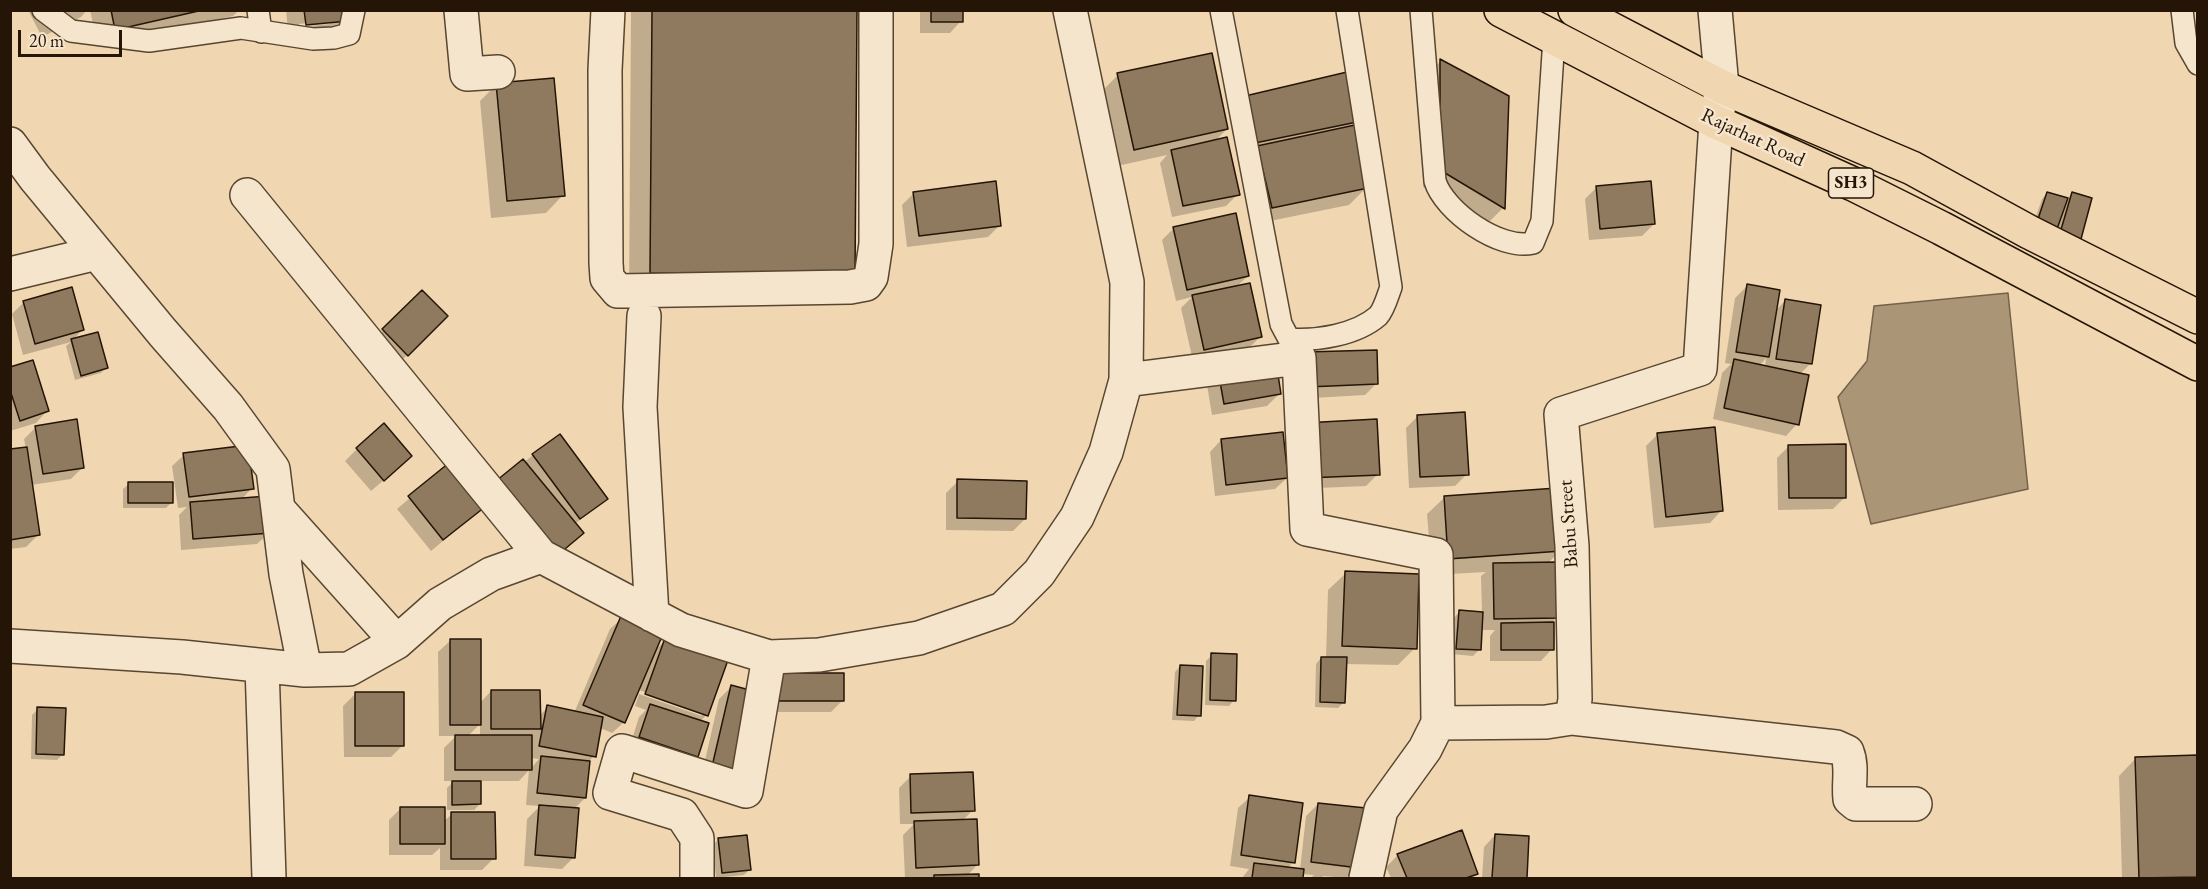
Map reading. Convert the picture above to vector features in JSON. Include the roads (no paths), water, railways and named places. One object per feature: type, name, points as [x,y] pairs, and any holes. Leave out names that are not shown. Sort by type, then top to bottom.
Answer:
[{"type":"main road","name":"Rajarhat Road","points":[[1501,10],[1716,122],[1853,184],[1941,228],[2198,364]]},
{"type":"main road","name":"Rajarhat Road","points":[[1575,10],[1722,87],[1912,168],[2029,232],[2198,317]]},
{"type":"street","points":[[461,10],[467,74],[498,72]]},
{"type":"street","points":[[608,10],[605,70],[606,264],[607,278],[618,291],[839,288],[866,285],[871,277],[876,244],[876,10]]},
{"type":"street","points":[[247,195],[541,556],[681,630],[769,657],[819,655],[919,638],[1003,609],[1039,573],[1077,517],[1106,452],[1126,380],[1127,282],[1070,10]]},
{"type":"street","points":[[1715,10],[1722,87],[1716,122]]},
{"type":"street","name":"Babu Street","points":[[1572,718],[1575,699],[1572,546],[1561,414],[1700,369],[1716,122]]},
{"type":"street","points":[[10,144],[97,253],[228,407],[273,469],[286,574],[305,670]]},
{"type":"street","points":[[10,274],[97,253]]},
{"type":"street","points":[[644,316],[640,407],[652,615]]},
{"type":"street","points":[[1126,380],[1299,358],[1307,529],[1436,555],[1438,723],[1425,749],[1381,810],[1366,879]]},
{"type":"street","points":[[278,509],[397,642]]},
{"type":"street","points":[[10,646],[182,657],[305,670],[349,669],[397,642],[440,604],[491,574],[541,556]]},
{"type":"street","points":[[697,879],[697,838],[682,814],[610,793],[622,751],[746,791],[769,657]]},
{"type":"street","points":[[262,666],[269,879]]},
{"type":"street","points":[[1438,723],[1546,722],[1572,718],[1836,747],[1847,752],[1851,762],[1848,789],[1850,799],[1856,804],[1915,804]]},
{"type":"lane","points":[[43,10],[71,31],[149,41],[241,28],[313,39],[334,38],[349,34],[354,10]]},
{"type":"lane","points":[[258,10],[261,32]]},
{"type":"lane","points":[[1221,10],[1281,324],[1289,339],[1307,340],[1355,329],[1379,315],[1392,287],[1347,10]]},
{"type":"lane","points":[[1421,10],[1435,181],[1439,193],[1472,226],[1522,246],[1533,243],[1542,221],[1554,38]]},
{"type":"lane","points":[[2182,10],[2186,43],[2198,64]]}]
